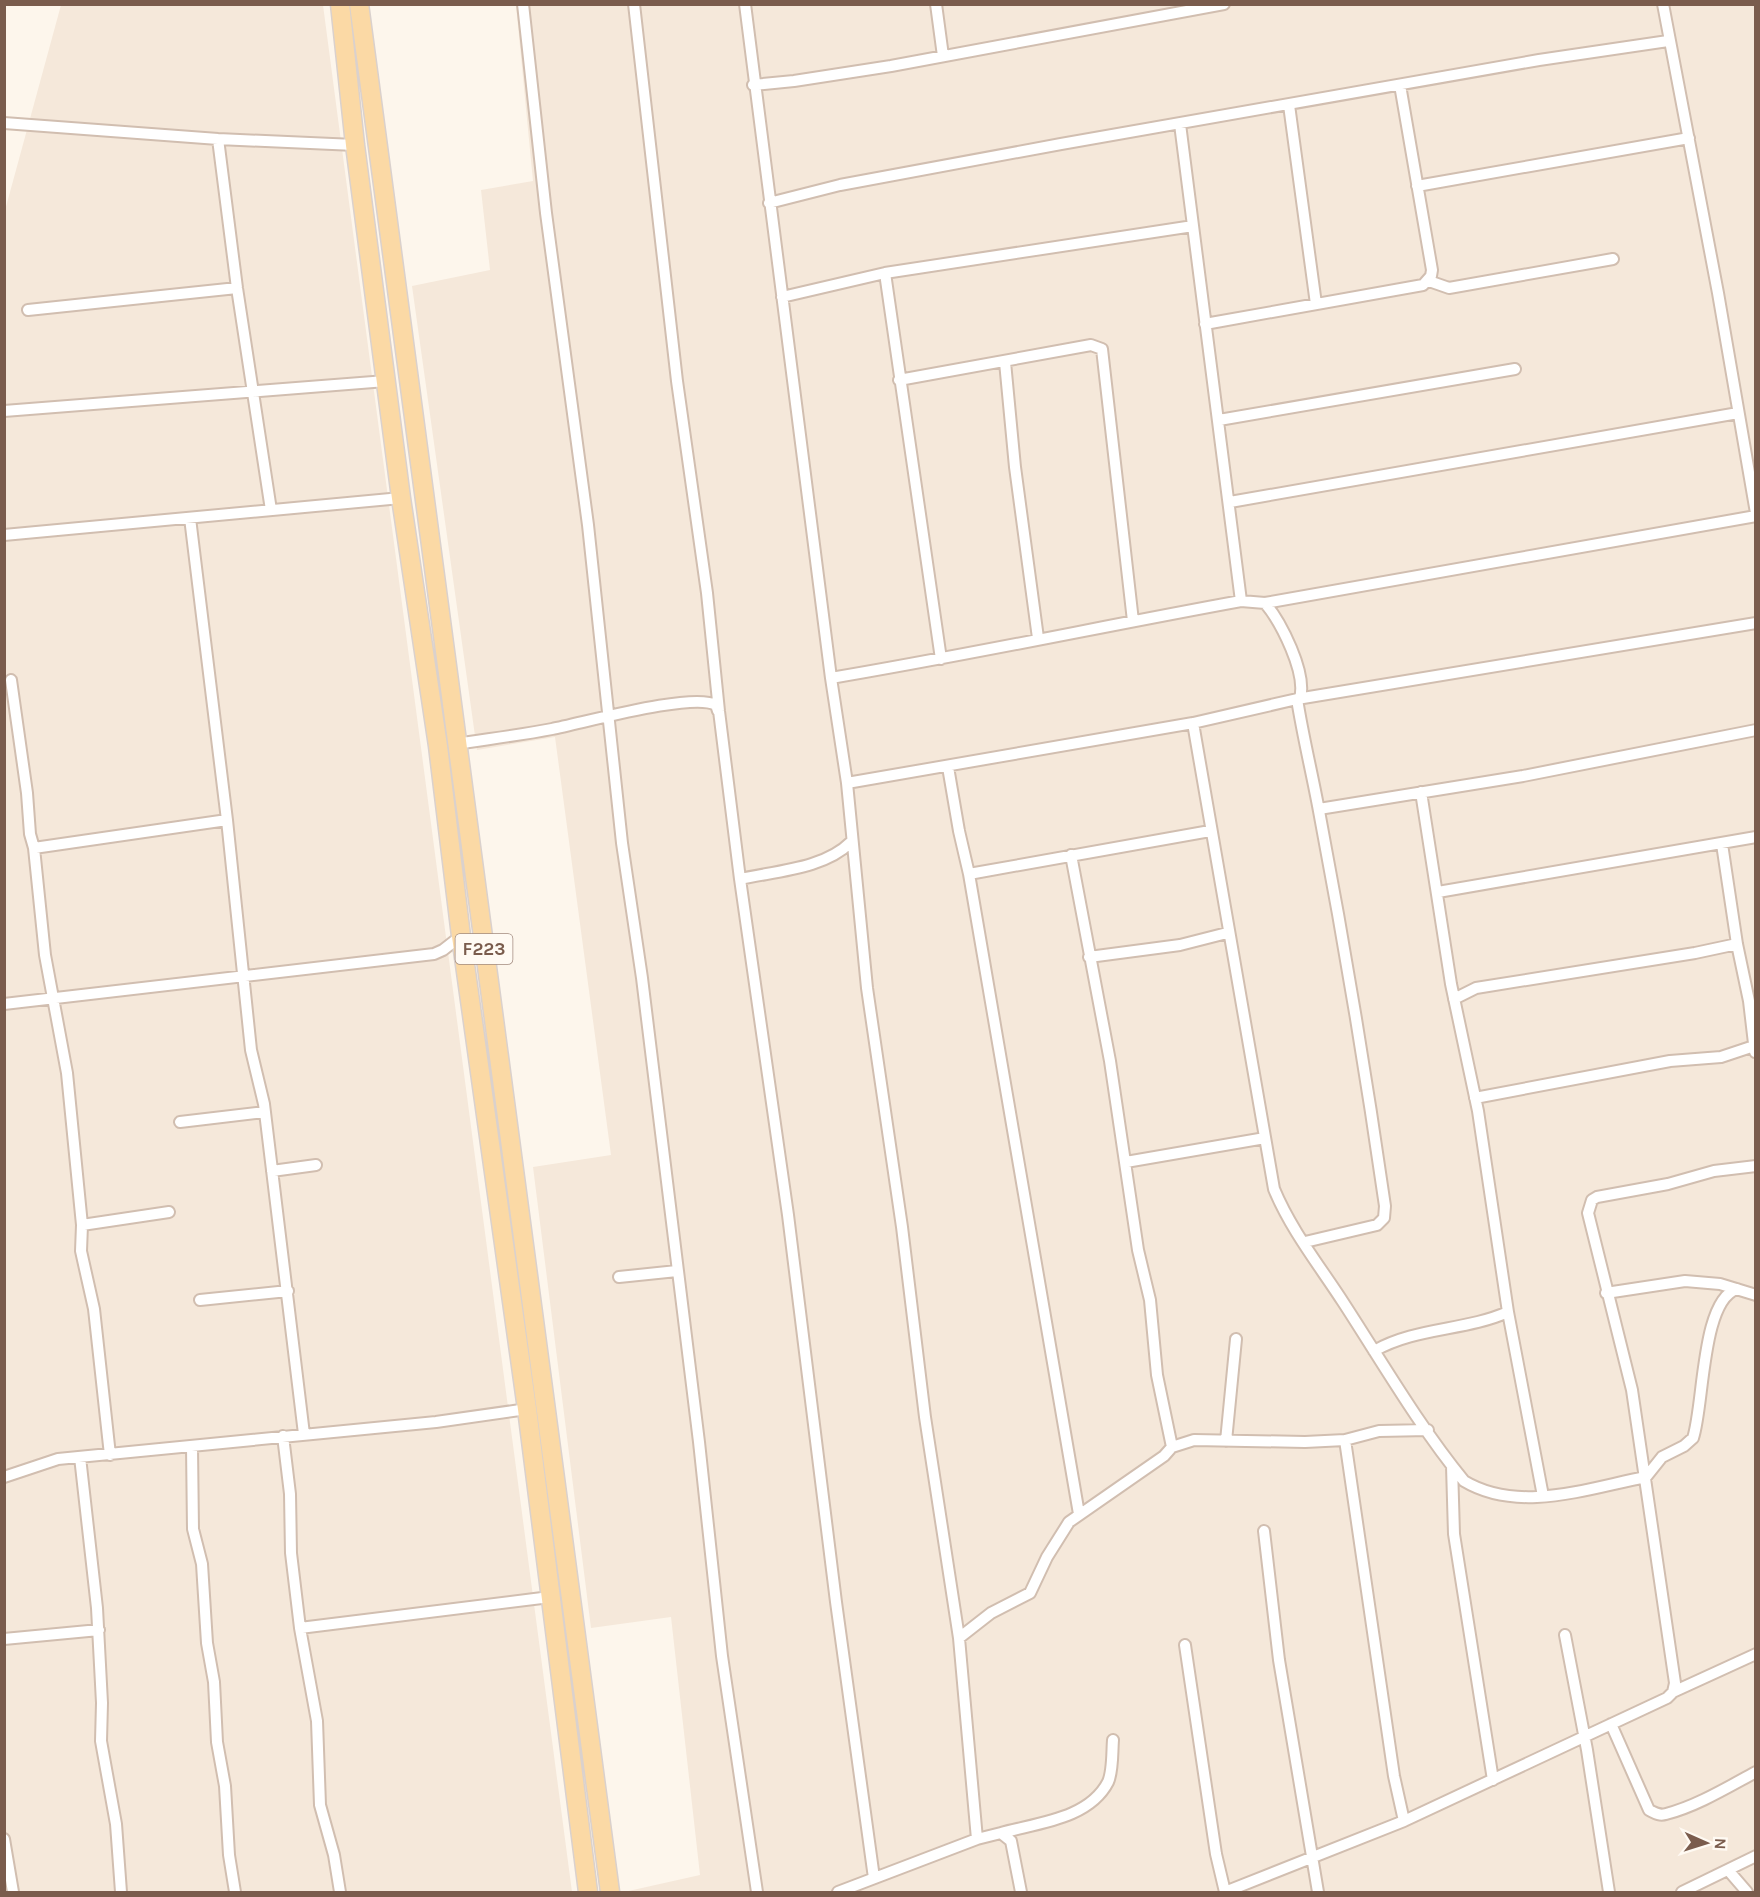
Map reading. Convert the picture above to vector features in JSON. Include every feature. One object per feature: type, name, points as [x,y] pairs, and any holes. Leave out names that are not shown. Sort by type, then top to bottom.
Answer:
[{"type":"main road","name":"F223","points":[[340,4],[355,145],[401,498],[438,746],[461,936],[526,1409],[588,1893]]},
{"type":"main road","name":"F223","points":[[359,4],[610,1893]]},
{"type":"main road","points":[[350,95],[369,92]]},
{"type":"main road","points":[[480,1074],[501,1072]]},
{"type":"street","points":[[523,4],[546,213],[588,525],[622,843],[642,978],[699,1442],[722,1656],[757,1893]]},
{"type":"street","points":[[634,4],[677,381],[707,593],[716,705],[788,1215],[833,1579],[874,1878]]},
{"type":"street","points":[[745,4],[753,85],[831,678],[847,783],[867,988],[901,1217],[925,1418],[959,1638],[977,1839]]},
{"type":"street","points":[[936,4],[943,56]]},
{"type":"street","points":[[753,85],[794,81],[943,56],[1224,4]]},
{"type":"street","points":[[831,678],[1241,601],[1265,603],[1755,515],[1689,138],[1668,41],[1663,4]]},
{"type":"street","points":[[769,203],[840,185],[1400,85],[1668,41]]},
{"type":"street","points":[[1205,324],[1423,285],[1428,281],[1431,270],[1400,85]]},
{"type":"street","points":[[1289,105],[1316,304]]},
{"type":"street","points":[[4,123],[218,139],[355,145]]},
{"type":"street","points":[[1180,124],[1241,601]]},
{"type":"street","points":[[1417,186],[1689,138]]},
{"type":"street","points":[[218,139],[237,288],[272,510]]},
{"type":"street","points":[[782,297],[885,273],[1192,226]]},
{"type":"street","points":[[1428,281],[1449,288],[1613,259]]},
{"type":"street","points":[[885,273],[941,659]]},
{"type":"street","points":[[28,310],[237,288]]},
{"type":"street","points":[[899,380],[1091,345],[1102,350],[1133,621]]},
{"type":"street","points":[[1005,362],[1015,467],[1038,638]]},
{"type":"street","points":[[1219,420],[1515,369]]},
{"type":"street","points":[[4,411],[386,381]]},
{"type":"street","points":[[1230,502],[1738,413]]},
{"type":"street","points":[[4,535],[401,498]]},
{"type":"street","points":[[190,518],[227,820],[251,1050],[265,1112],[304,1434]]},
{"type":"street","points":[[1265,603],[1296,659],[1302,693],[1297,699]]},
{"type":"street","points":[[847,783],[1192,723],[1297,699],[1755,623]]},
{"type":"street","points":[[11,680],[27,794],[30,834],[34,848],[45,954],[55,998],[67,1073],[82,1225],[81,1251],[94,1309],[110,1455]]},
{"type":"street","points":[[1297,699],[1305,754],[1319,808],[1370,1101],[1385,1206],[1384,1218],[1377,1225],[1305,1242]]},
{"type":"street","points":[[456,744],[608,718],[660,706],[716,705]]},
{"type":"street","points":[[1192,723],[1227,933],[1274,1189],[1287,1220],[1305,1242],[1374,1351],[1464,1481],[1476,1488],[1508,1498],[1543,1496],[1646,1478],[1662,1457],[1694,1438],[1709,1341],[1721,1302],[1728,1293],[1737,1289]]},
{"type":"street","points":[[1319,808],[1535,773],[1755,730]]},
{"type":"street","points":[[948,766],[969,874],[1079,1514]]},
{"type":"street","points":[[1421,792],[1454,999],[1475,1098],[1508,1312],[1543,1496]]},
{"type":"street","points":[[34,848],[227,820]]},
{"type":"street","points":[[969,874],[1210,831]]},
{"type":"street","points":[[1438,892],[1755,837]]},
{"type":"street","points":[[740,879],[826,860],[842,852],[851,842]]},
{"type":"street","points":[[1475,1098],[1670,1061],[1721,1057],[1755,1049],[1722,844]]},
{"type":"street","points":[[1071,855],[1110,1061],[1138,1250],[1150,1300],[1157,1375],[1172,1447]]},
{"type":"street","points":[[1089,957],[1179,945],[1227,933]]},
{"type":"street","points":[[4,1005],[372,959],[434,954],[461,936]]},
{"type":"street","points":[[1454,999],[1476,988],[1695,953],[1737,944]]},
{"type":"street","points":[[180,1122],[265,1112]]},
{"type":"street","points":[[1126,1162],[1265,1138]]},
{"type":"street","points":[[272,1172],[316,1165]]},
{"type":"street","points":[[1673,1692],[1675,1683],[1632,1390],[1606,1293],[1588,1213],[1592,1200],[1597,1197],[1663,1185],[1714,1171],[1755,1166]]},
{"type":"street","points":[[82,1225],[169,1212]]},
{"type":"street","points":[[620,1277],[677,1271]]},
{"type":"street","points":[[1606,1293],[1685,1281],[1705,1281],[1755,1295]]},
{"type":"street","points":[[200,1300],[288,1291]]},
{"type":"street","points":[[1374,1351],[1406,1336],[1466,1325],[1508,1312]]},
{"type":"street","points":[[1226,1441],[1235,1370],[1236,1339]]},
{"type":"street","points":[[4,1477],[58,1460],[80,1457],[445,1421],[526,1409]]},
{"type":"street","points":[[959,1638],[991,1613],[1030,1593],[1057,1539],[1069,1522],[1130,1481],[1164,1456],[1172,1447],[1194,1440],[1345,1440],[1371,1432],[1428,1430]]},
{"type":"street","points":[[283,1436],[290,1494],[291,1553],[300,1628],[317,1721],[322,1817],[334,1855],[340,1893]]},
{"type":"street","points":[[1345,1440],[1394,1776],[1404,1821]]},
{"type":"street","points":[[192,1447],[193,1529],[203,1573],[207,1643],[214,1682],[217,1742],[225,1786],[229,1855],[235,1893]]},
{"type":"street","points":[[80,1457],[99,1630],[101,1741],[116,1824],[121,1893]]},
{"type":"street","points":[[1452,1466],[1454,1534],[1493,1780]]},
{"type":"street","points":[[1264,1531],[1279,1660],[1318,1893]]},
{"type":"street","points":[[300,1628],[550,1597]]},
{"type":"street","points":[[4,1639],[99,1630]]},
{"type":"street","points":[[1565,1635],[1609,1893]]},
{"type":"street","points":[[1185,1645],[1216,1854],[1225,1893],[1404,1821],[1667,1698],[1673,1692],[1755,1654]]},
{"type":"street","points":[[1611,1724],[1649,1810],[1657,1815],[1686,1806],[1755,1772]]},
{"type":"street","points":[[838,1893],[977,1839],[1075,1812],[1094,1802],[1109,1780],[1113,1740]]},
{"type":"street","points":[[1001,1833],[1011,1841],[1021,1893]]},
{"type":"street","points":[[4,1839],[13,1893]]},
{"type":"street","points":[[1682,1893],[1755,1856]]},
{"type":"street","points":[[1728,1870],[1748,1893]]},
{"type":"shaded area","points":[[61,5],[323,5],[572,1892],[5,1892],[4,214]]},
{"type":"shaded area","points":[[516,5],[1755,5],[1755,1892],[624,1892],[700,1875],[671,1617],[591,1628],[533,1167],[611,1155],[555,737],[477,750],[412,286],[490,270],[481,190],[533,181]]}]
